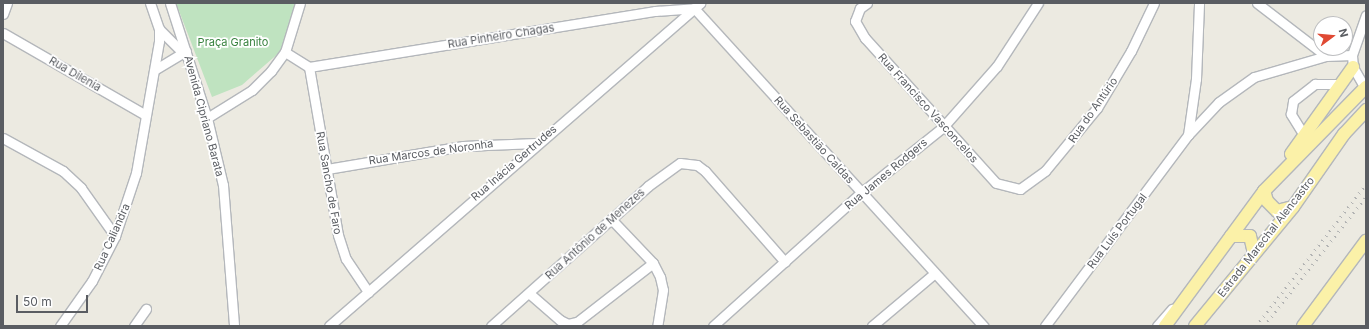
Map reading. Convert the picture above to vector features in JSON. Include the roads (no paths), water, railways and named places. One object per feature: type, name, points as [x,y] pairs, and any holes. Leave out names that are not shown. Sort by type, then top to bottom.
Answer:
[{"type":"main road","points":[[1166,326],[1185,297],[1230,236],[1306,138],[1341,84],[1353,61]]},
{"type":"main road","points":[[1306,138],[1365,88]]},
{"type":"main road","name":"Estrada Marechal Alencastro","points":[[1195,326],[1293,207],[1344,134],[1366,110]]},
{"type":"main road","points":[[1264,191],[1267,202],[1277,211],[1293,207]]},
{"type":"main road","points":[[1230,236],[1250,236],[1254,253]]},
{"type":"main road","points":[[1303,326],[1366,241]]},
{"type":"street","points":[[3,14],[7,3]]},
{"type":"street","name":"Rua Caliandra","points":[[60,326],[92,281],[115,236],[136,173],[144,114],[156,69],[159,29],[150,3]]},
{"type":"street","name":"Avenida Cipriano Barata","points":[[170,3],[184,51],[207,118],[224,192],[234,326]]},
{"type":"street","points":[[207,118],[252,90],[285,52],[300,3]]},
{"type":"street","name":"Rua Francisco Vasconcelos","points":[[868,3],[857,14],[856,28],[943,127],[996,183],[1009,189],[1029,185]]},
{"type":"street","name":"Rua James Rodgers","points":[[713,326],[862,192],[943,127],[992,71],[1038,3]]},
{"type":"street","name":"Rua do Antúrio","points":[[1029,185],[1063,151],[1111,88],[1154,3]]},
{"type":"street","name":"Rua Luís Portugal","points":[[1188,135],[1196,79],[1199,3]]},
{"type":"street","points":[[1257,3],[1313,46]]},
{"type":"street","name":"Rua Pinheiro Chagas","points":[[309,67],[647,12],[697,6]]},
{"type":"street","name":"Rua Inácia Gertrudes","points":[[329,326],[536,143],[697,6]]},
{"type":"street","name":"Rua Sebastião Caldas","points":[[697,6],[983,326]]},
{"type":"street","points":[[1365,88],[1353,61],[1366,15]]},
{"type":"street","name":"Rua Caliandra","points":[[159,29],[184,51]]},
{"type":"street","name":"Rua Dilenia","points":[[4,31],[144,114]]},
{"type":"street","points":[[156,69],[184,51]]},
{"type":"street","points":[[285,52],[309,67]]},
{"type":"street","name":"Rua Luís Portugal","points":[[1045,326],[1188,135],[1219,102],[1254,77],[1326,56],[1353,61]]},
{"type":"street","name":"Rua Sancho de Faro","points":[[309,67],[338,235],[346,259],[368,292]]},
{"type":"street","points":[[1306,138],[1291,114],[1293,101],[1315,84],[1341,84]]},
{"type":"street","points":[[3,138],[63,171],[81,188],[115,236]]},
{"type":"street","name":"Rua Marcos de Noronha","points":[[327,169],[464,146],[536,143]]},
{"type":"street","name":"Rua Antônio de Menezes","points":[[491,326],[530,294],[676,165],[688,162],[705,171],[785,262]]},
{"type":"street","points":[[613,220],[653,263],[663,290],[657,326]]},
{"type":"street","points":[[530,294],[560,320],[568,324],[577,322],[653,263]]},
{"type":"street","points":[[872,326],[935,273]]},
{"type":"street","points":[[1157,326],[1185,297]]},
{"type":"street","points":[[134,326],[146,309]]},
{"type":"railway","points":[[1256,326],[1366,184]]},
{"type":"railway","points":[[1264,326],[1366,197]]},
{"type":"park label","name":"Praça Granito","points":[[233,42]]}]
